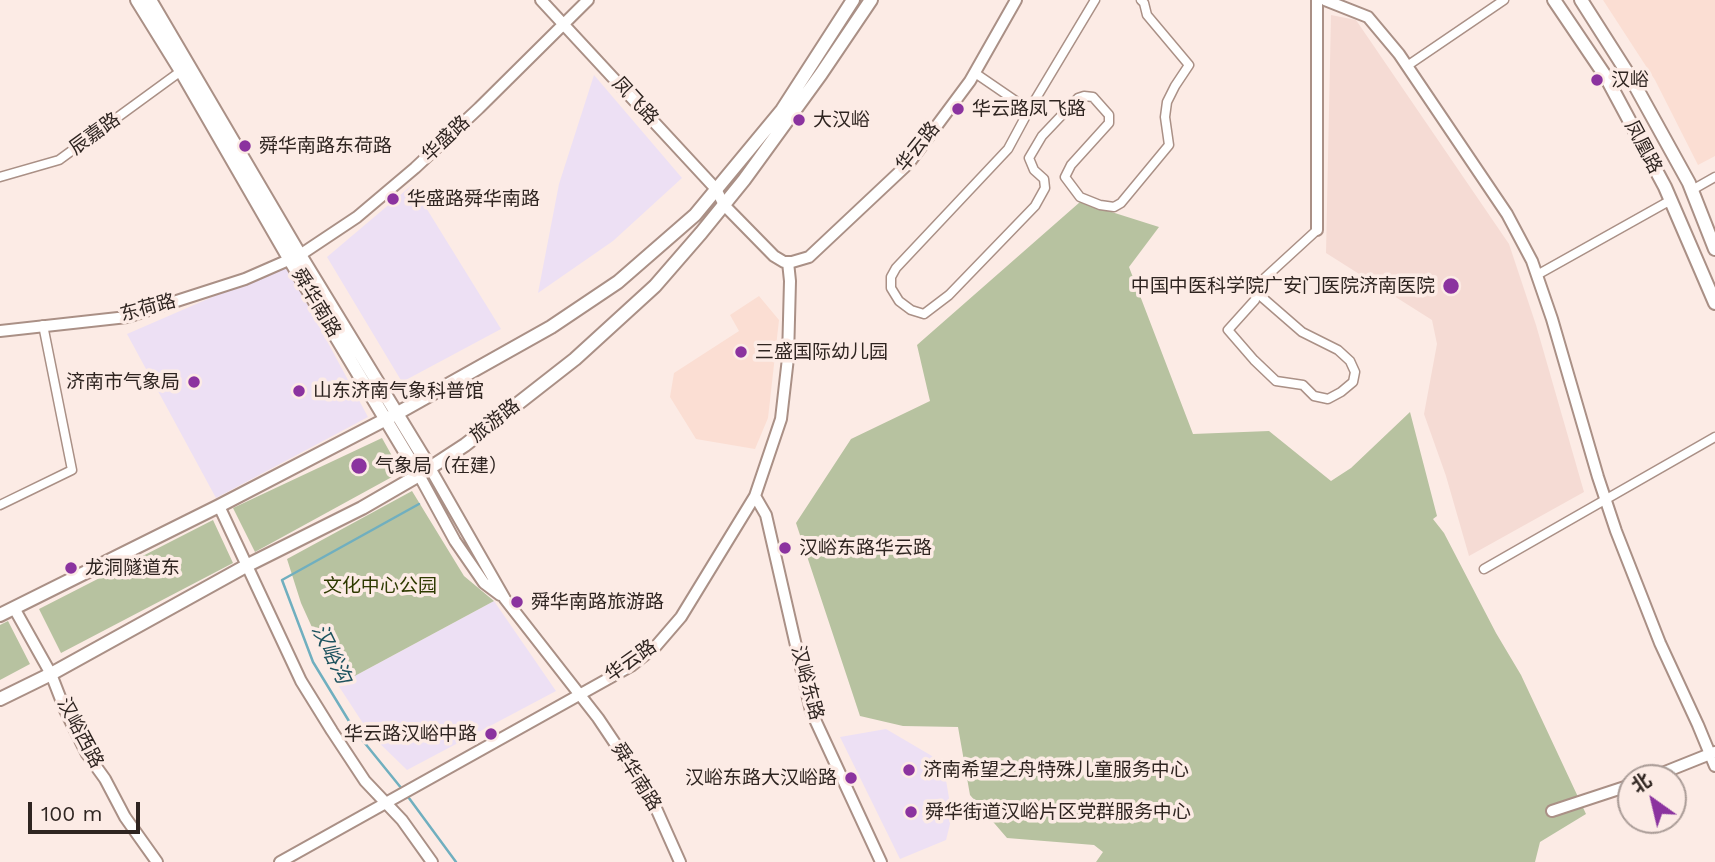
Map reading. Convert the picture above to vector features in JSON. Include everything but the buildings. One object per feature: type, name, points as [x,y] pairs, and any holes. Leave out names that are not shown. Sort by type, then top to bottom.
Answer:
[{"type":"main road","name":"舜华南路","points":[[137,0],[424,472]]},
{"type":"main road","name":"舜华南路","points":[[150,0],[295,257]]},
{"type":"main road","points":[[0,615],[390,417],[551,327],[618,282],[695,215],[782,110],[853,0]]},
{"type":"main road","name":"凤凰路","points":[[1554,0],[1606,77],[1671,200],[1715,303]]},
{"type":"main road","name":"凤凰路","points":[[1581,0],[1632,80],[1692,190],[1715,249]]},
{"type":"main road","name":"旅游路","points":[[0,699],[51,674],[246,566],[362,508],[424,472],[465,445],[575,359],[655,286],[724,205],[821,74],[866,2]]},
{"type":"street","name":"凤飞路","points":[[541,0],[716,189],[724,205]]},
{"type":"street","name":"华盛路","points":[[295,257],[357,217],[415,168],[588,0]]},
{"type":"street","name":"华云路","points":[[280,862],[631,666],[656,646],[681,618],[755,496],[781,419],[788,358],[788,262],[809,257],[909,163],[975,73],[1016,0]]},
{"type":"street","points":[[1095,0],[1008,149],[896,268],[891,277],[891,288],[899,301],[911,310],[924,314],[949,295],[1035,206],[1045,188],[1044,179],[1034,170],[1029,158],[1042,136],[1078,98],[1093,97],[1109,115],[1109,123],[1071,165],[1065,177],[1080,197],[1100,205],[1114,207],[1122,203],[1169,145],[1165,117],[1167,102],[1189,65],[1147,15],[1141,0]]},
{"type":"street","points":[[1256,292],[1302,332],[1338,350],[1350,360],[1356,372],[1353,382],[1328,399],[1314,396],[1303,385],[1276,381],[1228,330],[1255,300],[1256,292],[1257,285],[1317,230],[1317,0]]},
{"type":"street","points":[[1325,0],[1368,17],[1407,66],[1507,214],[1532,261],[1552,318],[1616,531],[1660,643],[1713,753],[1715,766]]},
{"type":"street","points":[[1407,66],[1504,0]]},
{"type":"street","name":"辰嘉路","points":[[0,177],[59,160],[181,71]]},
{"type":"street","points":[[975,73],[1029,110]]},
{"type":"street","points":[[1692,190],[1715,177]]},
{"type":"street","points":[[1537,275],[1671,200]]},
{"type":"street","points":[[724,205],[774,256],[788,262]]},
{"type":"street","name":"东荷路","points":[[0,331],[127,317],[245,279],[295,257]]},
{"type":"street","points":[[0,505],[72,470],[43,325]]},
{"type":"street","points":[[1484,569],[1715,437]]},
{"type":"street","name":"舜华南路","points":[[424,472],[455,541],[484,583],[505,598],[598,718],[651,797],[680,862]]},
{"type":"street","name":"汉峪东路","points":[[755,496],[766,515],[811,711],[881,862]]},
{"type":"street","points":[[219,506],[301,681],[365,780],[402,820],[432,862]]},
{"type":"street","name":"汉峪西路","points":[[14,608],[51,674],[87,754],[105,779],[125,817],[157,862]]},
{"type":"street","points":[[1685,764],[1713,753]]},
{"type":"street","points":[[1552,811],[1617,790]]},
{"type":"shaded area","points":[[1603,0],[1715,0],[1715,156],[1698,165],[1655,80]]},
{"type":"shaded area","name":"中国中医科学院广安门医院济南医院","points":[[1331,15],[1356,20],[1509,244],[1536,325],[1584,492],[1469,556],[1446,476],[1424,414],[1437,344],[1432,320],[1326,253]]},
{"type":"shaded area","points":[[594,75],[682,178],[613,241],[538,293],[559,184]]},
{"type":"shaded area","points":[[412,185],[501,329],[402,382],[327,257]]},
{"type":"shaded area","points":[[286,265],[368,417],[216,498],[127,334]]},
{"type":"shaded area","name":"三盛国际幼儿园","points":[[759,296],[779,320],[768,418],[755,449],[696,439],[670,397],[674,373],[739,331],[730,315]]},
{"type":"shaded area","points":[[494,601],[556,691],[407,770],[370,734],[338,685]]},
{"type":"shaded area","points":[[886,729],[932,756],[945,774],[952,816],[946,840],[900,859],[840,737]]},
{"type":"green space","points":[[1080,202],[1159,227],[1129,267],[1193,434],[1269,431],[1331,481],[1351,468],[1410,412],[1437,516],[1433,519],[1444,533],[1521,675],[1586,814],[1540,842],[1535,862],[1096,862],[1103,852],[1094,845],[1007,838],[970,795],[958,727],[903,726],[860,716],[796,523],[851,439],[930,401],[917,345]]},
{"type":"green space","points":[[382,438],[401,472],[255,552],[233,508]]},
{"type":"green space","name":"文化中心公园","points":[[412,491],[464,576],[494,601],[338,685],[301,603],[287,559]]},
{"type":"green space","points":[[213,520],[233,563],[61,653],[39,609]]},
{"type":"green space","points":[[8,621],[30,664],[0,680],[0,625]]},
{"type":"waterway","name":"汉峪沟","points":[[402,789],[355,731],[313,662],[282,580],[419,504]]},
{"type":"waterway","name":"汉峪沟","points":[[406,794],[456,862]]},
{"type":"place","name":"汉峪","points":[[1597,80]]},
{"type":"place","name":"华云路凤飞路","points":[[958,109]]},
{"type":"place","name":"大汉峪","points":[[799,120]]},
{"type":"place","name":"舜华南路东荷路","points":[[245,146]]},
{"type":"place","name":"华盛路舜华南路","points":[[393,199]]},
{"type":"place","name":"中国中医科学院广安门医院济南医院","points":[[1451,286]]},
{"type":"place","name":"三盛国际幼儿园","points":[[741,352]]},
{"type":"place","name":"济南市气象局","points":[[194,382]]},
{"type":"place","name":"山东济南气象科普馆","points":[[299,391]]},
{"type":"place","name":"气象局（在建）","points":[[359,466]]},
{"type":"place","name":"汉峪东路华云路","points":[[785,548]]},
{"type":"place","name":"龙洞隧道东","points":[[71,568]]},
{"type":"place","name":"舜华南路旅游路","points":[[517,602]]},
{"type":"place","name":"华云路汉峪中路","points":[[491,734]]},
{"type":"place","name":"济南希望之舟特殊儿童服务中心","points":[[909,770]]},
{"type":"place","name":"汉峪东路大汉峪路","points":[[851,778]]},
{"type":"place","name":"舜华街道汉峪片区党群服务中心","points":[[911,812]]}]
